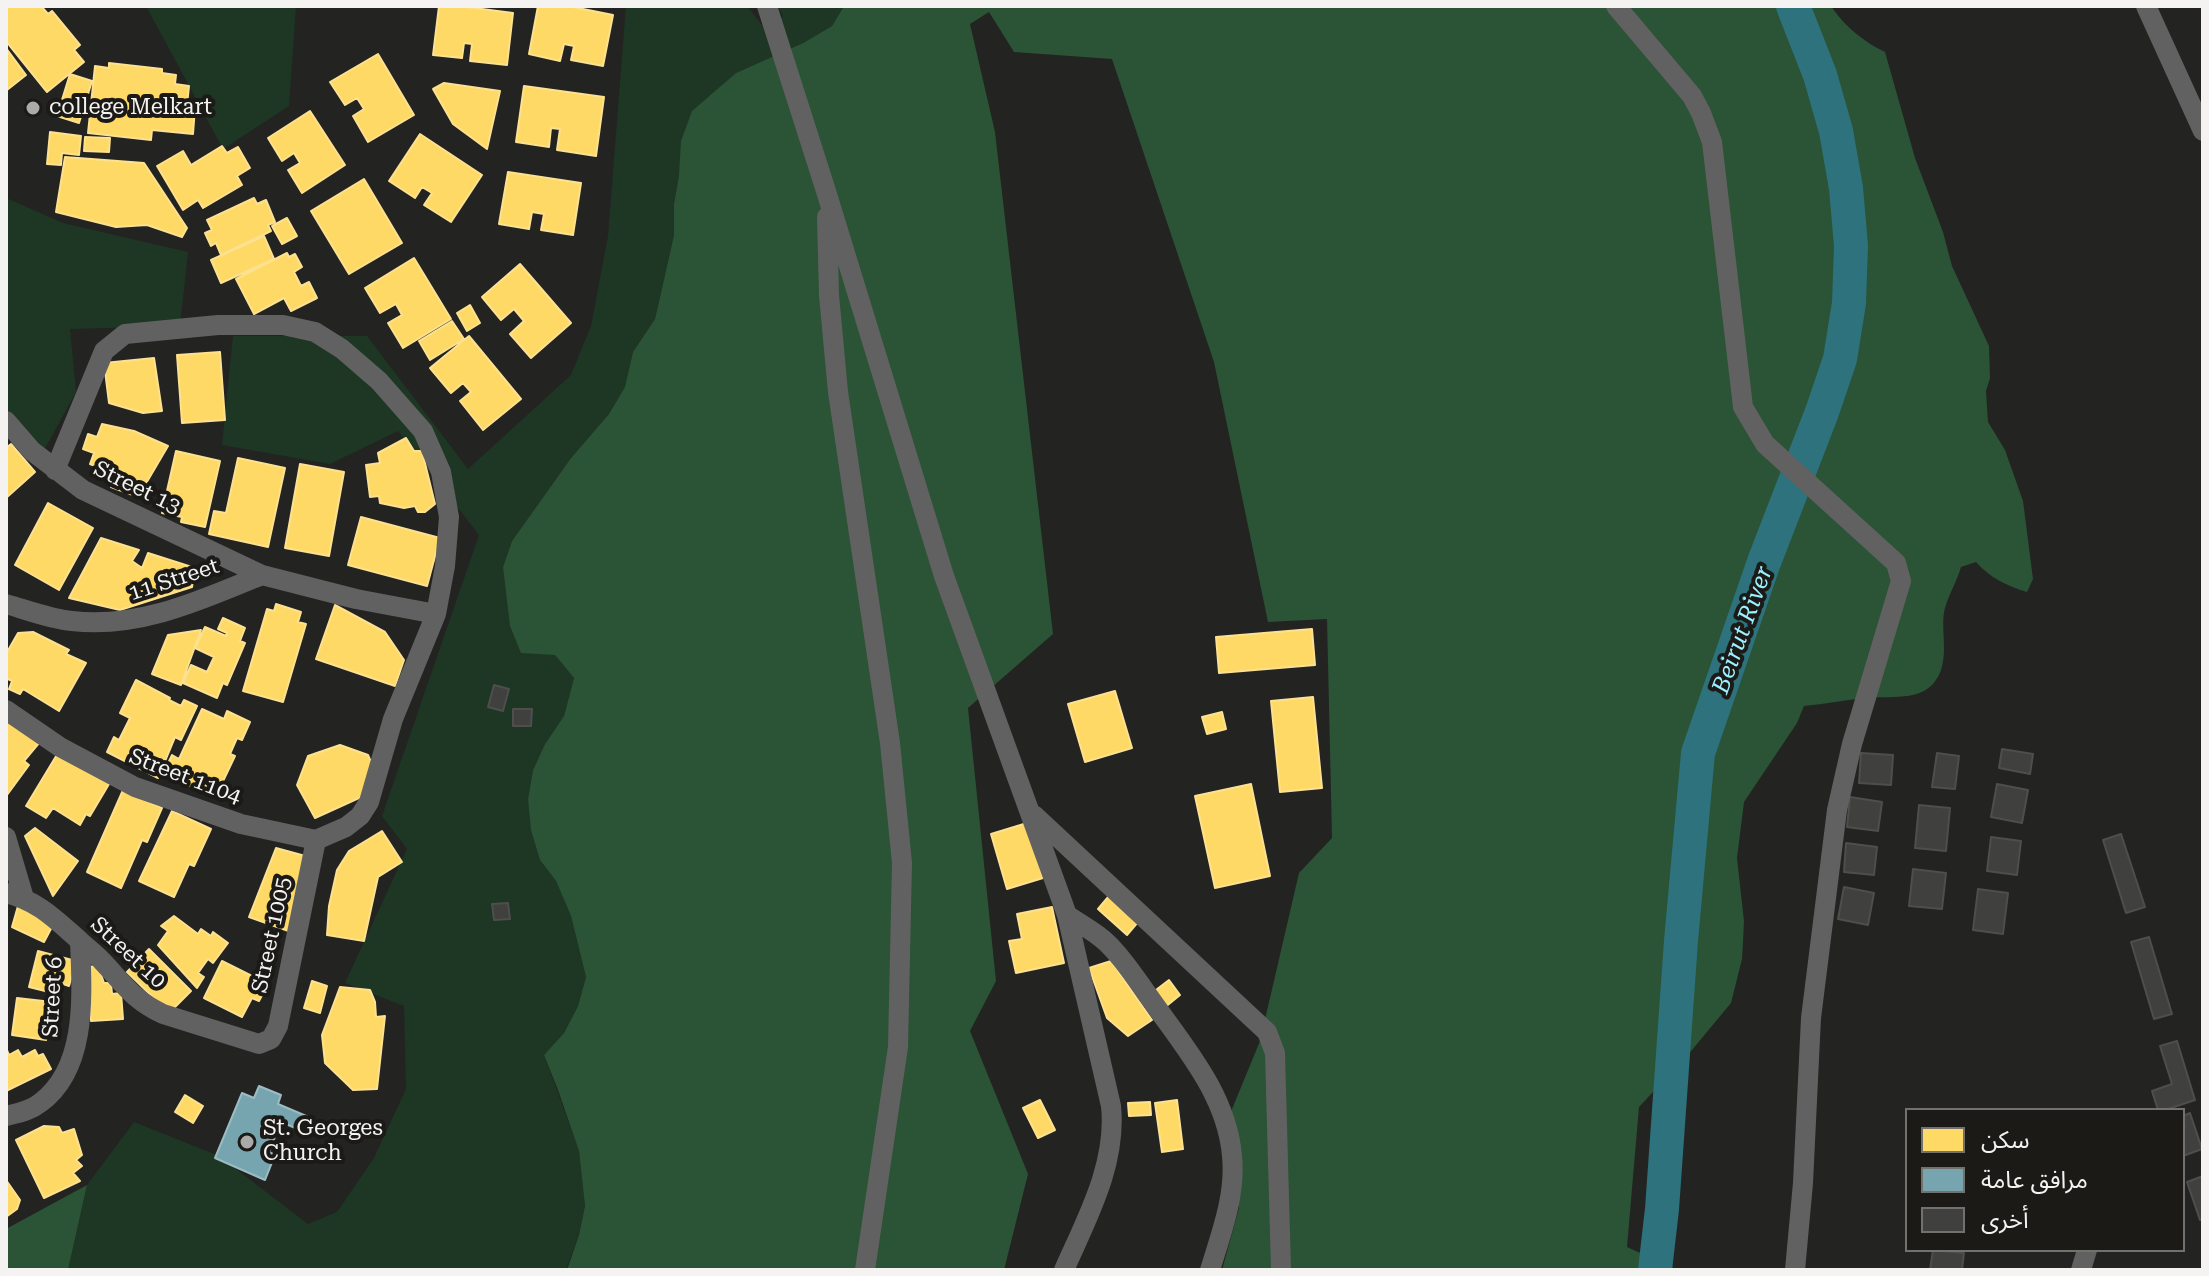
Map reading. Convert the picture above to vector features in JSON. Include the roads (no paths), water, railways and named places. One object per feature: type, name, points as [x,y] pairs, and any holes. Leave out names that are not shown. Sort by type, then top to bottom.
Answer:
[{"type":"street","points":[[767,6],[944,576],[1067,915],[1113,1123],[1098,1195],[1064,1270]]},
{"type":"street","points":[[1616,6],[1692,96],[1712,142],[1743,407],[1765,444],[1896,563],[1901,581],[1852,744],[1837,810],[1811,1018],[1803,1183],[1795,1270]]},
{"type":"street","points":[[2146,6],[2203,131]]},
{"type":"street","points":[[826,191],[829,295],[838,392],[890,743],[902,863],[898,1047],[865,1270]]},
{"type":"street","points":[[55,470],[104,351],[125,334],[231,325],[283,325],[315,332],[342,349],[379,381],[423,431],[441,472],[449,517],[445,566],[436,614],[393,719],[369,802],[360,816],[346,827],[316,840]]},
{"type":"street","name":"Street 13","points":[[6,421],[32,451],[83,490],[262,575],[356,599],[436,614]]},
{"type":"street","name":"11 Street","points":[[6,604],[69,621],[107,624],[144,618],[262,575]]},
{"type":"street","name":"Street 1104","points":[[6,710],[60,747],[135,787],[241,824],[316,840]]},
{"type":"street","points":[[1031,812],[1267,1032],[1275,1053],[1281,1270]]},
{"type":"street","points":[[6,837],[15,895]]},
{"type":"street","name":"Street 1005","points":[[271,1039],[278,1026],[316,840]]},
{"type":"street","name":"Street 10","points":[[15,895],[54,917],[100,958],[133,997],[149,1007],[259,1044],[271,1039]]},
{"type":"street","points":[[1067,915],[1107,942],[1127,966],[1212,1087],[1228,1124],[1233,1160],[1230,1193],[1224,1226],[1210,1270]]},
{"type":"street","name":"Street 6","points":[[6,1116],[29,1110],[40,1103],[55,1089],[73,1054],[82,980],[80,941]]},
{"type":"waterway","name":"Beirut River","points":[[1655,1270],[1698,753],[1764,562],[1840,359],[1849,303],[1851,246],[1846,188],[1836,131],[1820,75],[1793,6]]},
{"type":"place","name":"college Melkart","points":[[33,108]]},
{"type":"place","name":"St. Georges Church","points":[[247,1142]]}]
